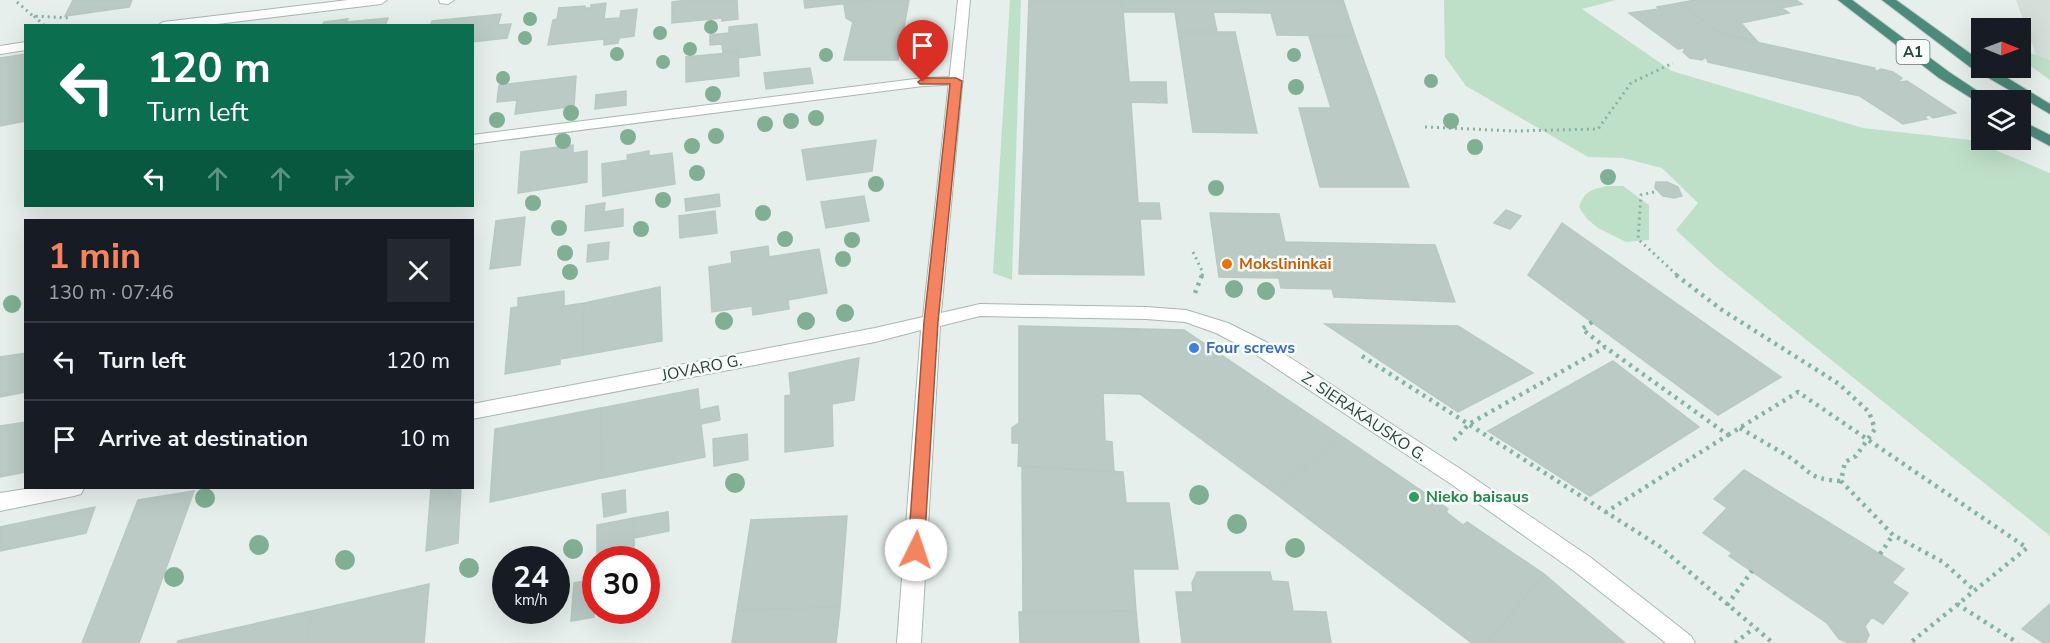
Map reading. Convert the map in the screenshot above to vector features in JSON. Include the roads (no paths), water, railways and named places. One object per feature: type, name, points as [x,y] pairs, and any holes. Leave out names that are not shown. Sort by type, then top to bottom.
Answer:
[{"type":"highway","name":"A1","points":[[1844,0],[1934,68],[1971,92]]},
{"type":"highway","name":"A1","points":[[1888,0],[1975,64],[2050,110]]},
{"type":"highway","points":[[2031,130],[2050,141]]},
{"type":"street","points":[[180,24],[381,0]]},
{"type":"street","points":[[909,643],[931,322],[964,0]]},
{"type":"street","points":[[0,50],[24,46]]},
{"type":"street","points":[[474,140],[923,82],[956,81]]},
{"type":"street","name":"Z. SIERAKAUSKO G.","points":[[931,322],[980,310],[1146,313],[1186,316],[1222,328],[1259,347],[1573,557],[1683,643]]},
{"type":"street","name":"JOVARO G.","points":[[474,412],[875,335],[931,322]]},
{"type":"street","points":[[0,502],[69,489]]},
{"type":"place","name":"Mokslininkai","points":[[1227,264]]},
{"type":"place","name":"Four screws","points":[[1194,348]]},
{"type":"place","name":"Nieko baisaus","points":[[1414,497]]}]
